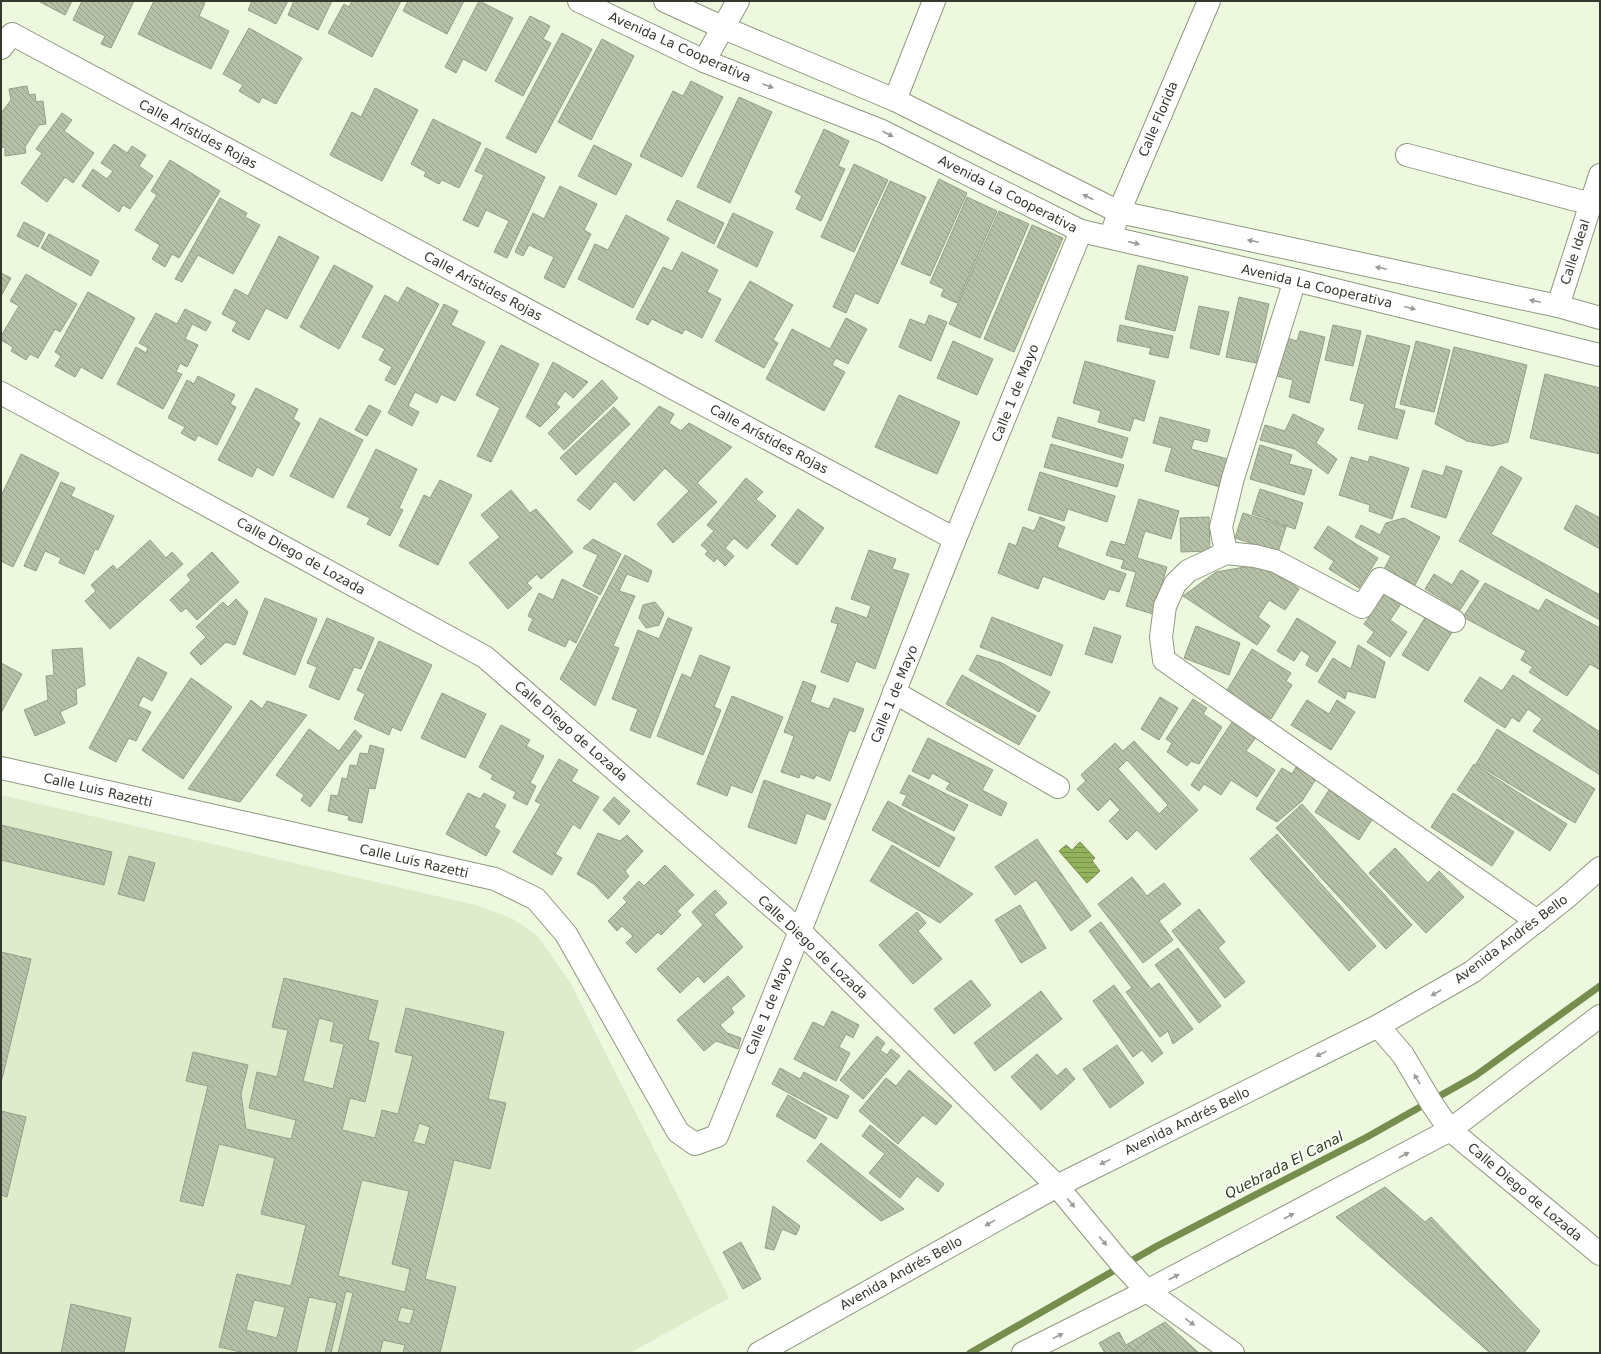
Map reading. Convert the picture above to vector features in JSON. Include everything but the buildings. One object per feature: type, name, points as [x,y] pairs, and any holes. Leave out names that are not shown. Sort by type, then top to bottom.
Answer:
[{"type":"street","name":"Avenida La Cooperativa","points":[[579,1],[704,61],[882,131],[1081,231],[1295,280],[1600,355]]},
{"type":"street","points":[[665,1],[724,28],[895,100],[1119,212],[1558,306],[1600,318]]},
{"type":"street","points":[[704,61],[738,1]]},
{"type":"street","points":[[895,100],[934,1]]},
{"type":"street","name":"Calle Florida","points":[[1111,238],[1119,212],[1209,1]]},
{"type":"street","name":"Calle Arístides Rojas","points":[[7,41],[955,539]]},
{"type":"street","points":[[1407,155],[1591,204]]},
{"type":"street","name":"Calle Ideal","points":[[1558,306],[1600,175]]},
{"type":"street","name":"Calle 1 de Mayo","points":[[695,1144],[717,1136],[955,539],[1081,231]]},
{"type":"street","points":[[1226,553],[1222,527],[1233,478],[1295,280]]},
{"type":"street","name":"Calle Diego de Lozada","points":[[1,393],[485,656],[800,930],[1057,1186],[1120,1262],[1147,1291],[1233,1353]]},
{"type":"street","points":[[1454,621],[1380,579],[1362,607],[1276,561],[1255,556],[1226,553],[1188,571],[1175,584],[1165,606],[1161,637],[1164,660],[1537,921]]},
{"type":"street","points":[[894,692],[1058,787]]},
{"type":"street","name":"Calle Luis Razetti","points":[[1,768],[495,879],[536,899],[566,934],[678,1132],[695,1144]]},
{"type":"street","name":"Avenida Andrés Bello","points":[[759,1353],[1057,1186],[1378,1026],[1472,972],[1567,897],[1600,868]]},
{"type":"street","points":[[1023,1353],[1147,1291],[1450,1130],[1600,1016]]},
{"type":"street","name":"Calle Diego de Lozada","points":[[1378,1026],[1403,1055],[1432,1104],[1450,1130],[1600,1254]]},
{"type":"shaded area","points":[[1,795],[480,906],[513,919],[537,935],[570,982],[729,1298],[630,1353],[1,1353]]},
{"type":"shaded area","points":[[1080,842],[1095,858],[1092,861],[1100,871],[1087,883],[1059,851],[1066,845],[1072,850]]},
{"type":"waterway","name":"Quebrada El Canal","points":[[970,1353],[1157,1246],[1367,1137],[1475,1076],[1600,986]]}]
